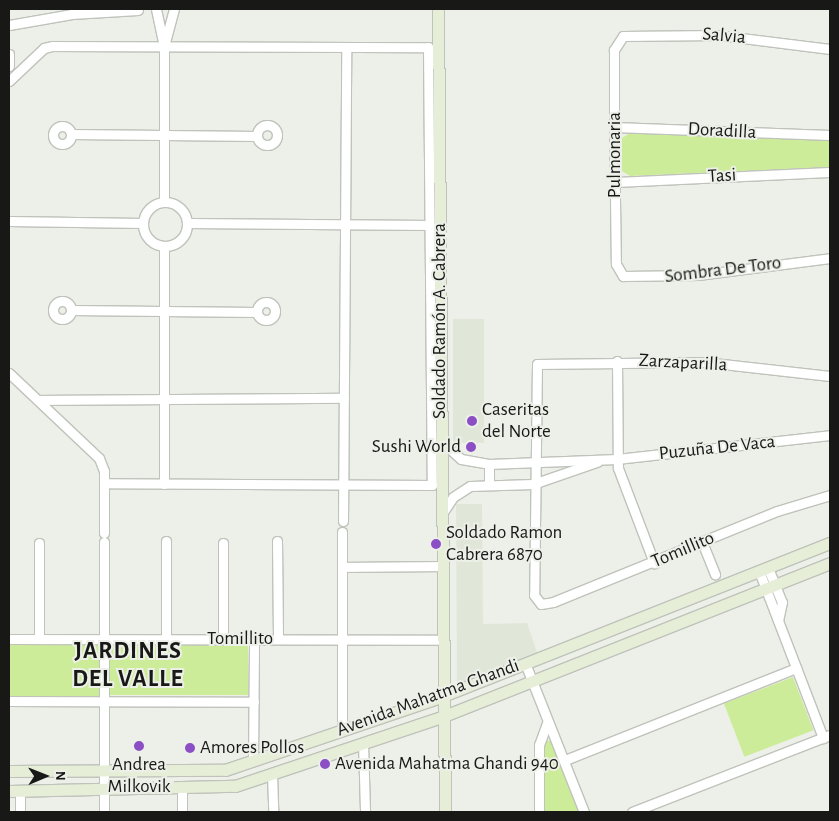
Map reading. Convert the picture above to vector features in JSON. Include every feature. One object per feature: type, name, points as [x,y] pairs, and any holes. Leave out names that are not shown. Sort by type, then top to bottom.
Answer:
[{"type":"main road","name":"Soldado Ramón A. Cabrera","points":[[438,9],[444,812]]},
{"type":"main road","name":"Avenida Mahatma Ghandi","points":[[9,771],[218,772],[443,696],[830,543]]},
{"type":"main road","name":"Avenida Mahatma Ghandi","points":[[14,791],[182,791],[223,789],[444,716],[530,680],[830,563]]},
{"type":"street","points":[[62,9],[62,19]]},
{"type":"street","points":[[156,9],[164,46],[164,201]]},
{"type":"street","points":[[164,46],[174,9]]},
{"type":"street","points":[[9,25],[62,19],[72,11],[138,10]]},
{"type":"street","name":"Salvia","points":[[618,39],[629,35],[718,35],[830,49]]},
{"type":"street","name":"Pulmonaria","points":[[618,39],[614,50],[618,272]]},
{"type":"street","points":[[9,81],[48,46],[428,48],[432,485],[104,483]]},
{"type":"street","points":[[343,520],[347,224],[346,47]]},
{"type":"street","points":[[9,54],[9,66]]},
{"type":"street","name":"Doradilla","points":[[614,127],[830,135]]},
{"type":"street","points":[[71,134],[257,136]]},
{"type":"street","name":"Tasi","points":[[615,182],[830,172]]},
{"type":"street","points":[[164,201],[183,210],[188,223],[180,241],[164,246],[148,238],[143,223],[151,206],[164,201]]},
{"type":"street","points":[[9,221],[143,223]]},
{"type":"street","points":[[188,223],[430,225]]},
{"type":"street","points":[[164,246],[164,484]]},
{"type":"street","name":"Sombra De Toro","points":[[618,272],[630,278],[680,277],[830,258]]},
{"type":"street","points":[[71,310],[256,312]]},
{"type":"street","points":[[617,361],[617,459],[654,563]]},
{"type":"street","name":"Zarzaparilla","points":[[533,460],[536,364],[617,361],[705,362],[830,376]]},
{"type":"street","points":[[9,372],[99,458],[104,483],[104,812]]},
{"type":"street","points":[[39,400],[344,398]]},
{"type":"street","name":"Puzuña De Vaca","points":[[605,460],[830,435]]},
{"type":"street","points":[[440,441],[461,459],[489,464],[533,460],[605,460]]},
{"type":"street","points":[[533,460],[533,484]]},
{"type":"street","points":[[441,517],[447,503],[462,489],[489,484],[533,484],[605,460]]},
{"type":"street","points":[[489,464],[489,484]]},
{"type":"street","name":"Tomillito","points":[[533,484],[537,600],[553,602],[654,563],[702,542],[830,495]]},
{"type":"street","points":[[342,532],[342,730]]},
{"type":"street","points":[[166,541],[166,639]]},
{"type":"street","points":[[277,542],[278,639]]},
{"type":"street","points":[[702,542],[716,575]]},
{"type":"street","points":[[39,543],[39,639]]},
{"type":"street","points":[[223,543],[223,639]]},
{"type":"street","points":[[342,566],[441,566]]},
{"type":"street","points":[[632,812],[826,737],[778,621],[764,569]]},
{"type":"street","name":"Tomillito","points":[[9,639],[442,640]]},
{"type":"street","points":[[254,639],[254,761]]},
{"type":"street","points":[[525,663],[530,680],[565,760],[584,812]]},
{"type":"street","points":[[565,760],[796,668]]},
{"type":"street","points":[[9,700],[254,702]]},
{"type":"street","points":[[539,812],[539,745],[547,722]]},
{"type":"street","points":[[363,743],[365,812]]},
{"type":"street","points":[[272,774],[273,812]]},
{"type":"street","points":[[14,791],[20,812]]},
{"type":"street","points":[[182,791],[182,812]]},
{"type":"shaded area","points":[[453,319],[484,319],[484,443],[453,443]]},
{"type":"shaded area","points":[[456,504],[482,504],[483,624],[527,623],[538,655],[457,684]]},
{"type":"green space","points":[[633,131],[830,139],[830,167],[630,176],[622,171],[622,138]]},
{"type":"green space","points":[[10,645],[99,645],[99,696],[10,696]]},
{"type":"green space","points":[[108,645],[248,645],[248,695],[108,695]]},
{"type":"green space","points":[[793,677],[813,730],[744,757],[724,704]]},
{"type":"green space","points":[[551,740],[579,812],[544,812],[544,742]]},
{"type":"place","name":"Caseritas del Norte","points":[[472,421]]},
{"type":"place","name":"Sushi World","points":[[471,447]]},
{"type":"place","name":"Soldado Ramon Cabrera 6870","points":[[436,544]]},
{"type":"place","name":"Andrea Milkovik","points":[[139,746]]},
{"type":"place","name":"Amores Pollos","points":[[190,748]]},
{"type":"place","name":"Avenida Mahatma Ghandi 940","points":[[325,764]]},
{"type":"district","name":"JARDINES DEL VALLE","points":[[128,666]]}]
